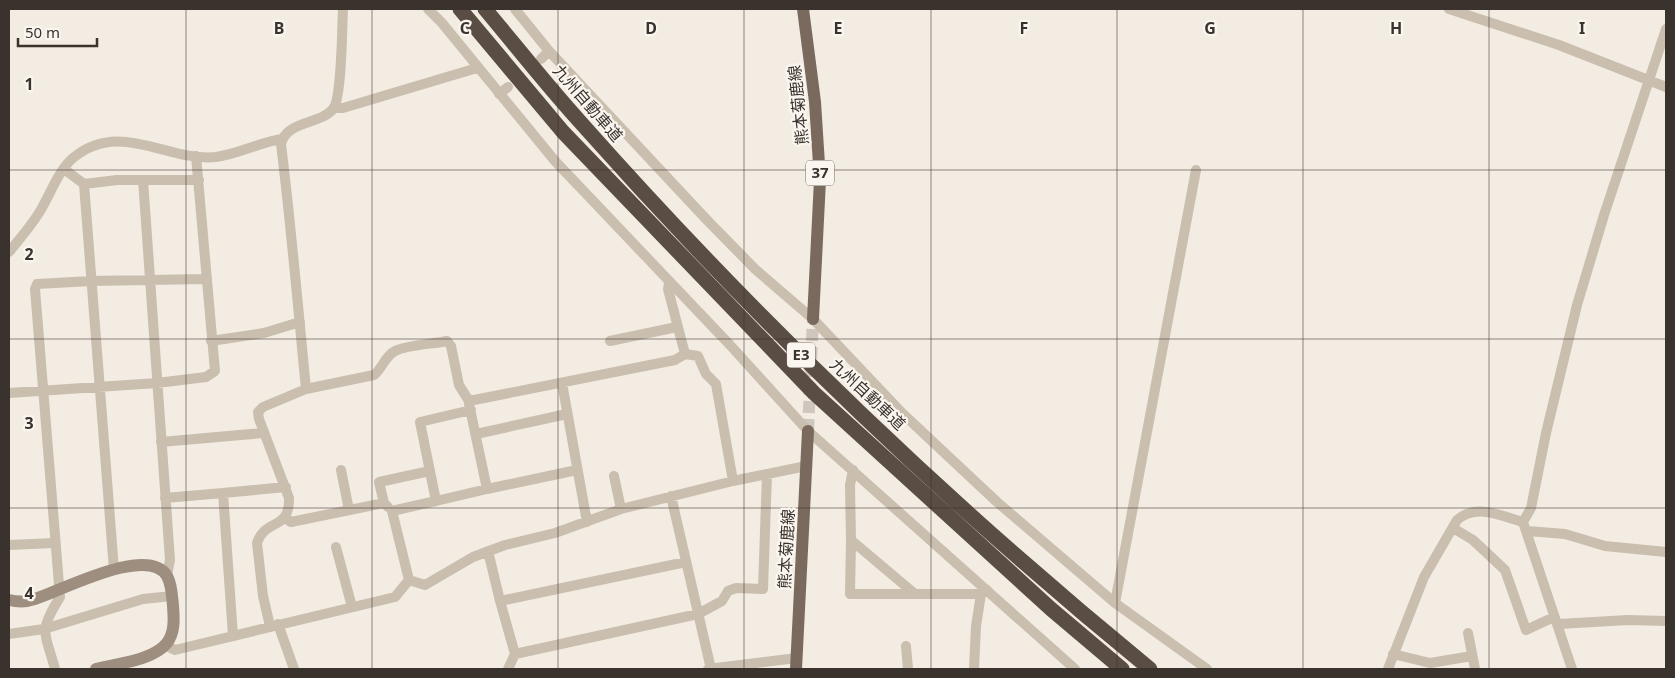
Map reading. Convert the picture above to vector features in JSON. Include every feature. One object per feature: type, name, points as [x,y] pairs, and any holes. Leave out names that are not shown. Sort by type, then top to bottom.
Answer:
[{"type":"highway","name":"E3","points":[[460,9],[563,132],[814,393],[1051,609],[1122,669]]},
{"type":"highway","name":"九州自動車道","points":[[485,9],[581,124],[734,287],[806,360],[1021,559],[1150,669]]},
{"type":"main road","name":"熊本菊鹿線","points":[[803,9],[818,139],[820,180],[813,319]]},
{"type":"main road","name":"熊本菊鹿線","points":[[796,664],[808,432]]},
{"type":"street","points":[[9,252],[42,208],[64,169],[73,158],[86,150],[100,144],[122,141],[196,156],[216,157],[282,139],[292,129],[327,115],[335,108],[339,80],[342,9]]},
{"type":"street","points":[[428,9],[442,23],[555,161],[730,345],[808,432],[853,470],[984,592],[1075,669]]},
{"type":"street","points":[[515,9],[549,51],[755,269],[813,319],[908,420],[997,502],[1116,603],[1207,669]]},
{"type":"street","points":[[1448,9],[1558,45],[1666,86]]},
{"type":"street","points":[[1572,669],[1526,527],[1577,305],[1604,215],[1666,29]]},
{"type":"street","points":[[541,58],[549,51]]},
{"type":"street","points":[[335,108],[343,108],[477,68]]},
{"type":"street","points":[[499,94],[508,87]]},
{"type":"street","points":[[282,139],[306,389]]},
{"type":"street","points":[[9,393],[157,383],[206,377],[215,371],[196,156]]},
{"type":"street","points":[[64,169],[84,184],[117,180],[199,180]]},
{"type":"street","points":[[1116,603],[1196,170]]},
{"type":"street","points":[[96,669],[128,665],[154,653],[171,638],[174,628],[172,596],[167,575],[170,560],[143,180]]},
{"type":"street","points":[[84,184],[98,387],[114,570]]},
{"type":"street","points":[[55,669],[44,629],[47,618],[60,597],[60,588],[54,543],[35,289],[38,284],[91,280],[206,279]]},
{"type":"street","points":[[669,283],[677,327],[685,354]]},
{"type":"street","points":[[212,341],[264,333],[300,322]]},
{"type":"street","points":[[610,341],[677,327]]},
{"type":"street","points":[[294,669],[263,596],[257,544],[260,535],[285,518],[289,511],[286,487],[263,433],[258,412],[269,403],[306,389],[374,375],[381,370],[395,351],[447,341],[451,346],[459,385],[470,406],[487,489]]},
{"type":"street","points":[[436,501],[420,422],[470,406],[562,383],[675,360],[685,354],[698,356],[706,374],[716,384],[732,481]]},
{"type":"street","points":[[562,383],[587,522]]},
{"type":"street","points":[[476,434],[567,414]]},
{"type":"street","points":[[161,442],[263,433]]},
{"type":"street","points":[[409,580],[424,585],[488,551],[555,533],[621,509],[732,481],[806,466]]},
{"type":"street","points":[[341,470],[349,510]]},
{"type":"street","points":[[285,518],[291,522],[349,510],[436,501],[577,470]]},
{"type":"street","points":[[853,470],[850,485],[850,594],[984,592]]},
{"type":"street","points":[[409,580],[380,482],[430,471]]},
{"type":"street","points":[[515,654],[698,614],[722,601],[728,591],[736,588],[764,589],[767,474]]},
{"type":"street","points":[[614,476],[621,509]]},
{"type":"street","points":[[165,498],[286,487]]},
{"type":"street","points":[[222,493],[232,636]]},
{"type":"street","points":[[671,496],[710,669],[796,664]]},
{"type":"street","points":[[1388,669],[1424,577],[1453,528],[1465,514],[1480,510],[1526,527],[1564,534],[1605,546],[1666,552]]},
{"type":"street","points":[[1453,528],[1473,540],[1505,570],[1526,630],[1557,620],[1666,621]]},
{"type":"street","points":[[851,540],[915,594]]},
{"type":"street","points":[[9,545],[54,543]]},
{"type":"street","points":[[336,547],[352,607]]},
{"type":"street","points":[[488,551],[515,654],[508,669]]},
{"type":"street","points":[[500,602],[686,562]]},
{"type":"street","points":[[9,600],[19,602],[35,600],[60,588],[114,570],[140,564],[154,566],[167,575]]},
{"type":"street","points":[[165,645],[175,650],[395,597],[409,580]]},
{"type":"street","points":[[974,669],[976,626],[984,592]]},
{"type":"street","points":[[9,634],[44,629],[143,598],[172,596]]},
{"type":"street","points":[[1468,633],[1474,669]]},
{"type":"street","points":[[906,646],[908,669]]},
{"type":"street","points":[[1393,654],[1430,666],[1472,656]]},
{"type":"tunnel","points":[[808,431],[813,319]]}]
